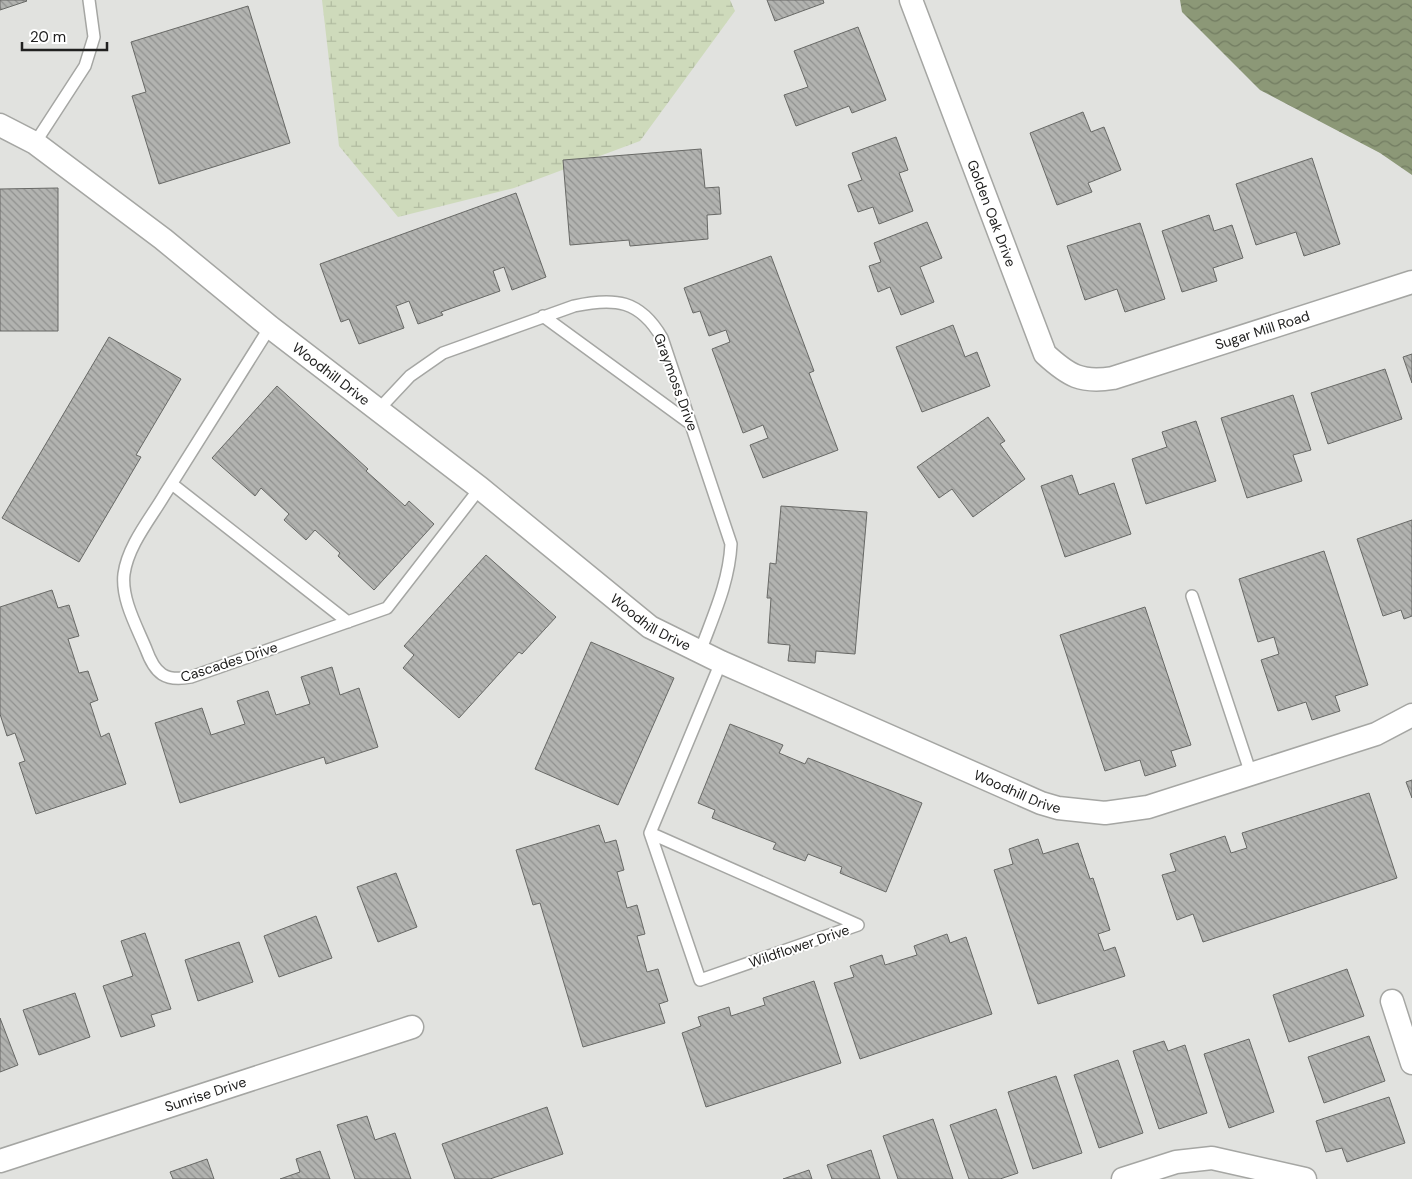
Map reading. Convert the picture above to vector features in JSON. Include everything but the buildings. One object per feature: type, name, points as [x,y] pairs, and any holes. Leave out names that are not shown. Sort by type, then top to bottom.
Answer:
[{"type":"street","name":"Golden Oak Drive","points":[[911,0],[1046,354],[1073,376],[1091,381],[1113,378]]},
{"type":"street","name":"Woodhill Drive","points":[[0,125],[35,143],[163,239],[270,327],[480,488],[650,627],[721,662],[1041,803],[1058,808],[1106,813],[1127,812],[1148,807],[1376,734],[1412,716]]},
{"type":"street","name":"Sugar Mill Road","points":[[1113,378],[1412,282]]},
{"type":"street","points":[[1392,1001],[1412,1062]]},
{"type":"street","name":"Sunrise Drive","points":[[0,1161],[412,1026]]},
{"type":"street","points":[[1212,1158],[1219,1179]]},
{"type":"street","points":[[1122,1179],[1176,1162],[1212,1158],[1305,1179]]},
{"type":"lane","points":[[35,143],[85,66],[94,37],[89,0]]},
{"type":"lane","name":"Graymoss Drive","points":[[379,409],[410,376],[443,353],[543,316],[595,301],[617,301],[637,308],[652,321],[662,338],[731,544],[730,568],[725,586],[700,652]]},
{"type":"lane","points":[[543,316],[691,424]]},
{"type":"lane","name":"Cascades Drive","points":[[270,327],[136,541],[124,574],[124,590],[151,662],[161,674],[174,680],[191,677],[387,608],[480,488]]},
{"type":"lane","points":[[172,484],[348,622]]},
{"type":"lane","points":[[1192,596],[1251,774]]},
{"type":"lane","points":[[650,833],[721,662]]},
{"type":"lane","name":"Wildflower Drive","points":[[650,833],[795,897],[858,926],[700,980],[650,833]]},
{"type":"green space","points":[[322,0],[730,0],[735,11],[640,141],[514,188],[398,217],[339,146]]},
{"type":"water","points":[[1180,0],[1412,0],[1412,175],[1380,153],[1260,90],[1182,12]]}]
